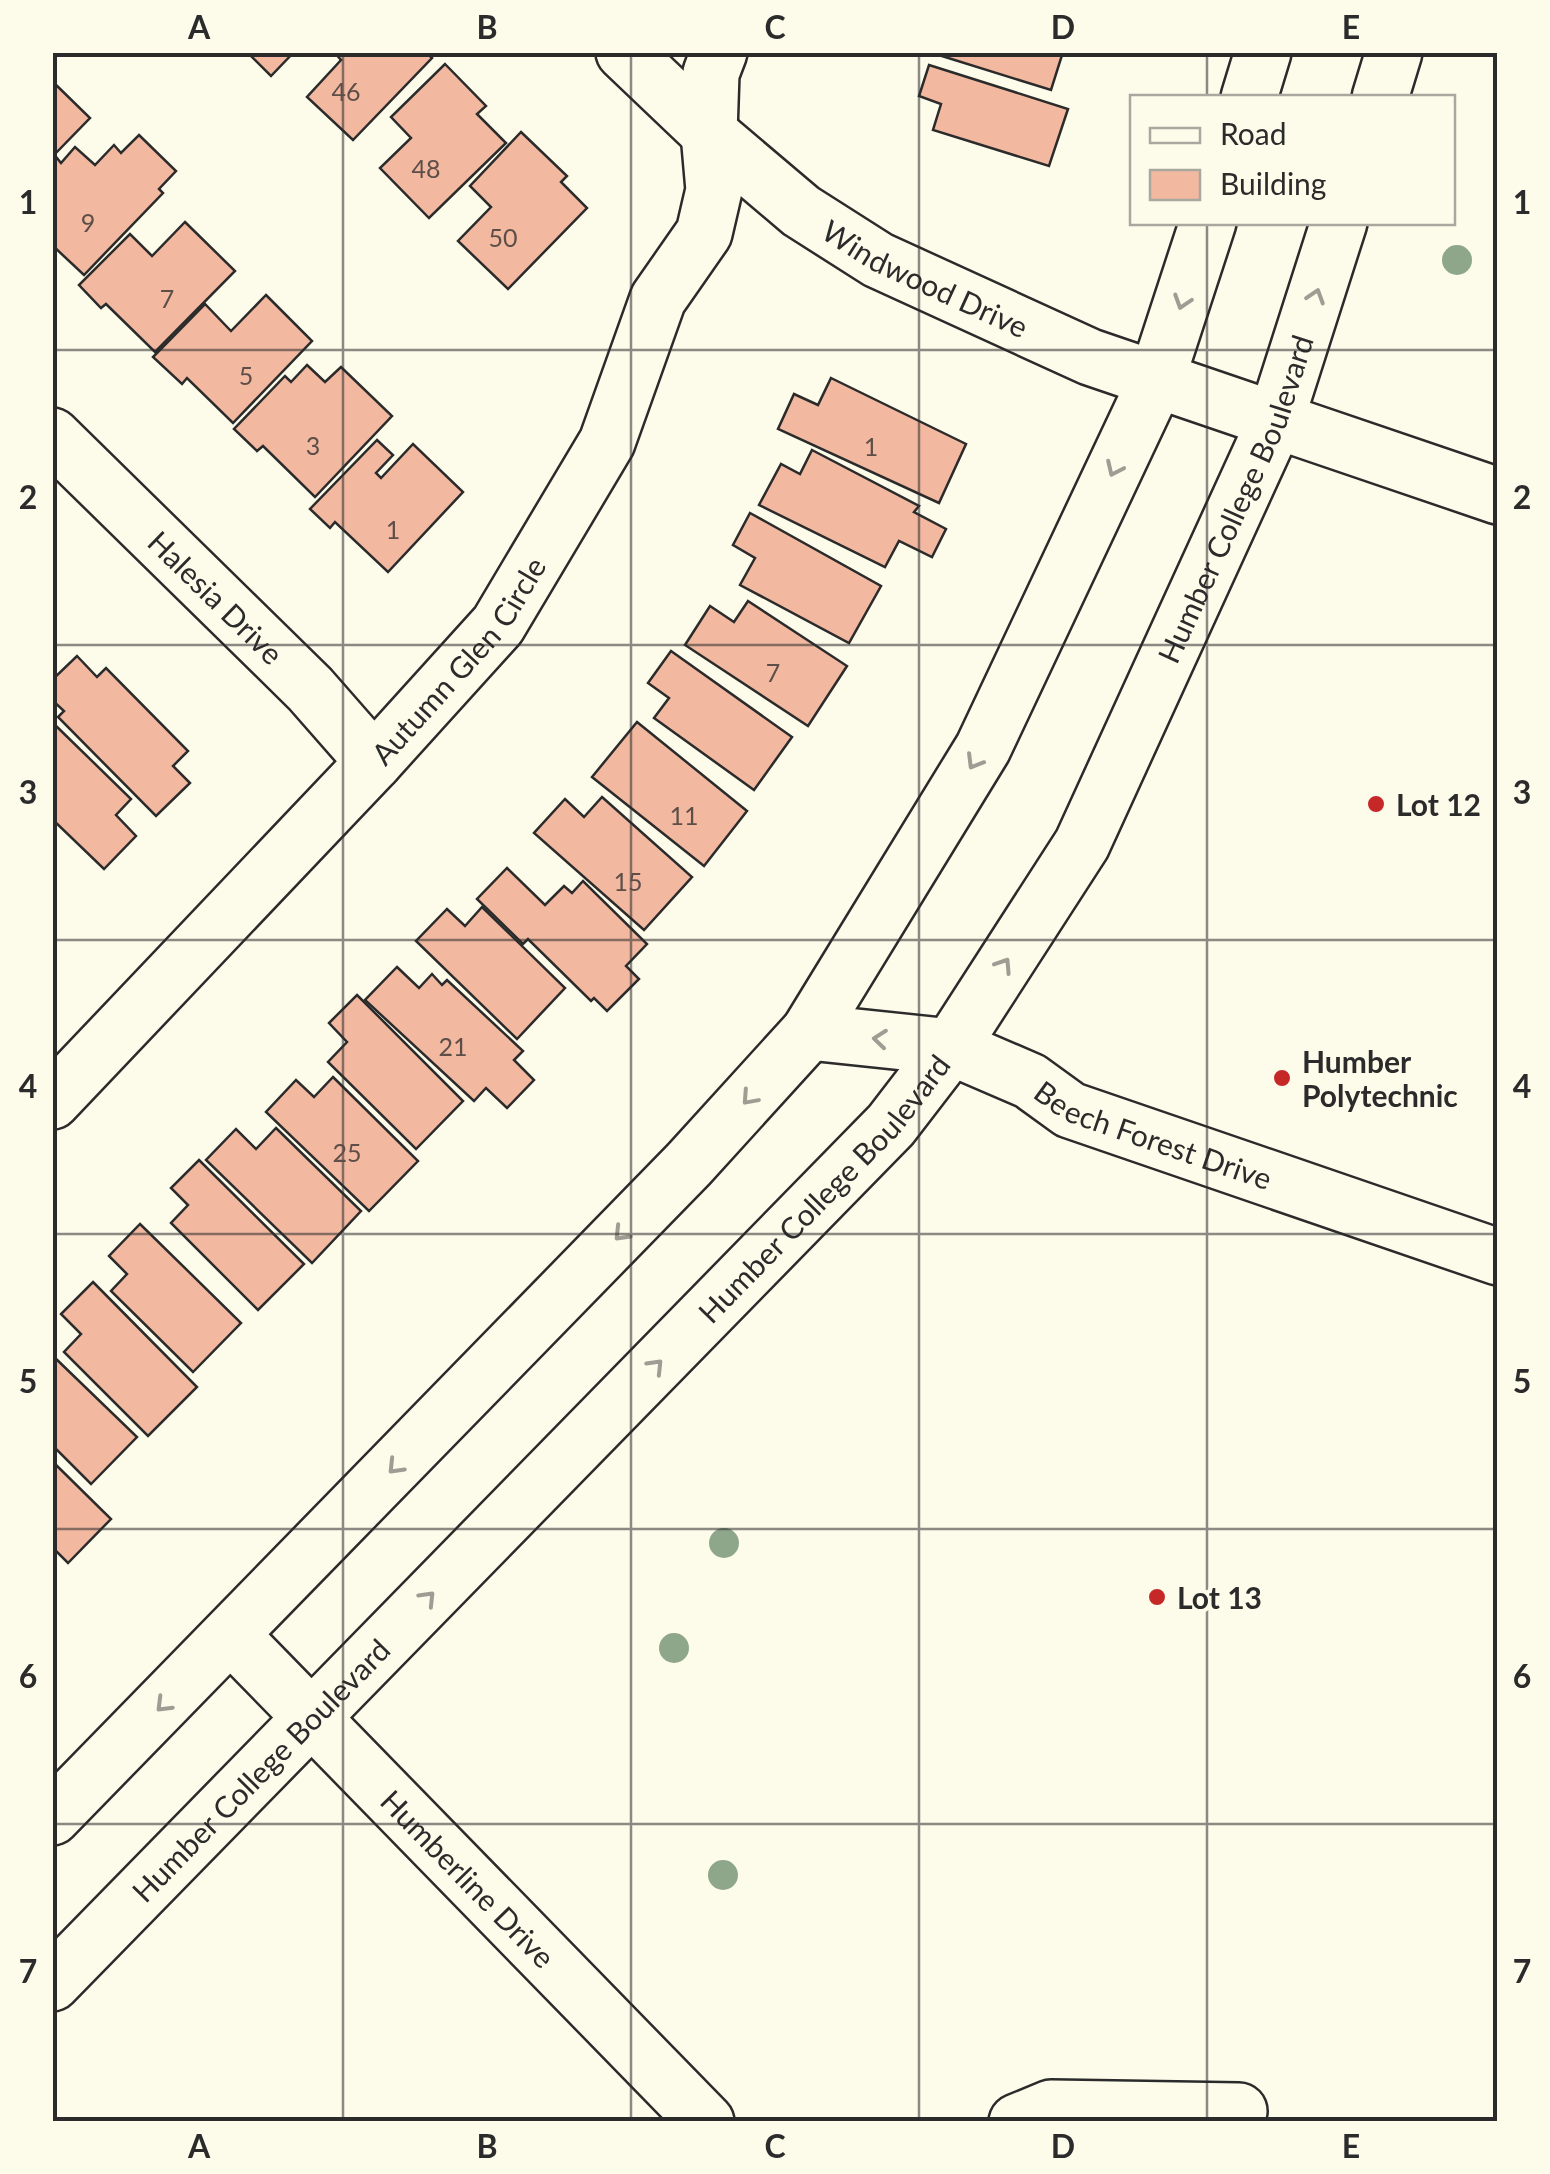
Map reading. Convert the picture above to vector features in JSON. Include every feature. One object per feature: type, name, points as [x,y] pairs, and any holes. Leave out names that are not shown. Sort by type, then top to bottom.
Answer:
[{"type":"street","name":"Windwood Drive","points":[[624,52],[709,133],[801,210],[878,260],[1060,345],[1498,496]]},
{"type":"street","name":"Autumn Glen Circle","points":[[52,1101],[374,762],[498,624],[608,442],[658,299],[704,233],[714,190],[709,133],[711,73],[718,52]]},
{"type":"street","points":[[1249,95],[1263,52]]},
{"type":"street","points":[[1381,95],[1394,52]]},
{"type":"street","points":[[52,1817],[690,1164],[809,1032],[983,748],[1156,381],[1207,225]]},
{"type":"street","name":"Humber College Boulevard","points":[[52,1983],[891,1125],[951,1047],[1082,844],[1275,422],[1339,225]]},
{"type":"street","name":"Halesia Drive","points":[[52,436],[310,689],[374,762]]},
{"type":"street","name":"Beech Forest Drive","points":[[809,1032],[951,1047],[1030,1081],[1070,1110],[1498,1257]]},
{"type":"street","name":"Humberline Drive","points":[[231,1635],[706,2122]]},
{"type":"street","points":[[1017,2122],[1051,2108],[1244,2118]]},
{"type":"building","points":[[247,52],[294,52],[271,76]]},
{"type":"building","points":[[334,52],[426,52],[432,58],[353,140],[307,97],[341,60]]},
{"type":"building","points":[[929,52],[1063,52],[1051,90]]},
{"type":"building","points":[[445,64],[486,106],[477,114],[506,143],[429,218],[380,168],[411,138],[391,117]]},
{"type":"building","points":[[929,65],[1068,109],[1049,166],[933,130],[941,104],[919,96]]},
{"type":"building","points":[[52,81],[90,118],[52,157]]},
{"type":"building","points":[[521,132],[567,176],[561,182],[587,208],[508,289],[458,241],[491,207],[470,186]]},
{"type":"building","points":[[139,135],[176,171],[159,189],[163,193],[84,275],[52,245],[52,162],[57,158],[61,163],[75,147],[95,165],[114,145],[121,153]]},
{"type":"building","points":[[185,222],[235,271],[155,352],[106,304],[101,308],[79,285],[130,234],[152,256]]},
{"type":"building","points":[[266,295],[312,341],[233,423],[187,378],[182,384],[153,357],[205,304],[231,331]]},
{"type":"building","points":[[307,365],[325,382],[341,367],[392,416],[315,497],[263,446],[257,451],[234,429],[285,376],[291,382]]},
{"type":"building","points":[[831,378],[966,444],[939,503],[778,429],[794,394],[818,405]]},
{"type":"building","points":[[377,440],[393,455],[376,473],[381,478],[413,444],[463,492],[388,572],[335,522],[330,528],[310,509]]},
{"type":"building","points":[[812,450],[919,506],[914,512],[946,529],[932,557],[899,541],[885,567],[759,505],[781,464],[800,474]]},
{"type":"building","points":[[750,513],[881,586],[849,643],[740,585],[755,558],[733,545]]},
{"type":"building","points":[[748,601],[847,666],[808,726],[685,645],[710,606],[734,622]]},
{"type":"building","points":[[671,651],[792,737],[754,790],[654,718],[669,698],[648,683]]},
{"type":"building","points":[[77,656],[97,677],[106,668],[188,751],[173,766],[190,783],[156,816],[58,717],[64,711],[52,700],[52,680]]},
{"type":"building","points":[[52,722],[131,799],[116,815],[136,836],[104,869],[52,819]]},
{"type":"building","points":[[637,722],[747,811],[704,866],[592,777]]},
{"type":"building","points":[[602,797],[692,877],[644,930],[534,833],[565,799],[584,817]]},
{"type":"building","points":[[507,868],[545,905],[564,886],[572,893],[583,881],[647,944],[626,966],[639,979],[607,1011],[594,998],[591,1001],[528,939],[523,944],[477,899]]},
{"type":"building","points":[[482,907],[565,988],[517,1039],[416,941],[447,909],[465,926]]},
{"type":"building","points":[[397,967],[419,988],[432,974],[442,985],[447,980],[523,1051],[514,1060],[534,1080],[507,1108],[486,1088],[474,1101],[365,1000]]},
{"type":"building","points":[[357,995],[463,1101],[416,1149],[328,1062],[347,1042],[329,1023]]},
{"type":"building","points":[[333,1077],[418,1161],[369,1211],[266,1112],[296,1080],[314,1097]]},
{"type":"building","points":[[276,1128],[361,1211],[312,1263],[206,1160],[236,1129],[256,1149]]},
{"type":"building","points":[[199,1160],[304,1264],[258,1310],[171,1223],[188,1205],[171,1188]]},
{"type":"building","points":[[140,1224],[241,1323],[193,1372],[111,1291],[127,1274],[109,1256]]},
{"type":"building","points":[[93,1282],[197,1387],[148,1436],[64,1352],[81,1334],[61,1314]]},
{"type":"building","points":[[52,1355],[137,1437],[91,1484],[52,1445]]},
{"type":"building","points":[[52,1461],[111,1519],[68,1563],[52,1547]]},
{"type":"place","name":"Lot 12","points":[[1376,804]]},
{"type":"place","name":"Humber Polytechnic","points":[[1282,1078]]},
{"type":"place","name":"Lot 13","points":[[1157,1597]]}]
